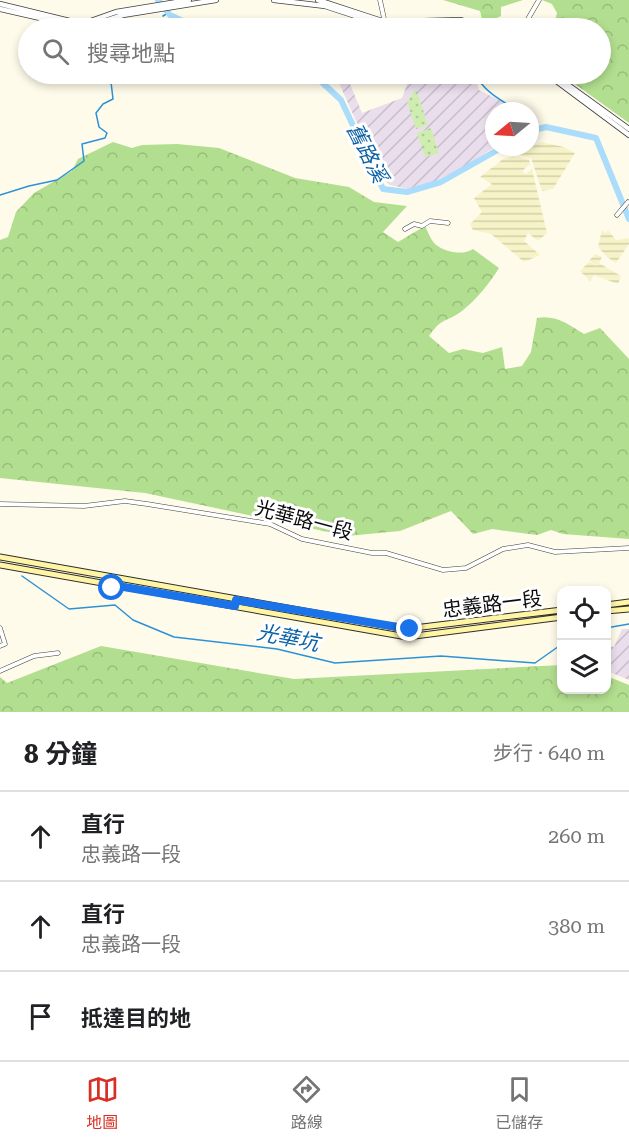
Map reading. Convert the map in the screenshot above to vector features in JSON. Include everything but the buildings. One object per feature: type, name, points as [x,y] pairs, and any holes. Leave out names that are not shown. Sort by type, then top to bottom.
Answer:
[{"type":"main road","name":"忠義路一段","points":[[0,556],[114,576],[407,637],[486,629],[557,618]]},
{"type":"main road","name":"忠義路一段","points":[[0,565],[112,587],[406,629],[557,610]]},
{"type":"main road","points":[[112,587],[114,576]]},
{"type":"main road","points":[[611,604],[629,602]]},
{"type":"main road","points":[[611,611],[629,609]]},
{"type":"main road","points":[[485,619],[486,629]]},
{"type":"street","points":[[158,7],[189,0]]},
{"type":"street","points":[[99,18],[116,12],[216,0]]},
{"type":"street","points":[[274,0],[331,7],[367,18]]},
{"type":"street","points":[[318,0],[369,18]]},
{"type":"street","points":[[380,0],[384,18]]},
{"type":"street","points":[[528,18],[539,0]]},
{"type":"street","points":[[0,6],[55,18]]},
{"type":"street","points":[[560,84],[629,135]]},
{"type":"street","points":[[568,84],[629,129]]},
{"type":"street","points":[[617,215],[628,202]]},
{"type":"street","points":[[405,229],[414,224],[422,226],[430,221],[448,223]]},
{"type":"street","name":"光華路一段","points":[[0,504],[84,506],[125,501],[147,504],[270,524],[302,539],[372,553],[386,553],[442,570],[466,567],[502,549],[528,545],[555,552],[629,548]]},
{"type":"street","points":[[0,628],[5,644],[0,646]]},
{"type":"street","points":[[0,671],[34,656],[58,653]]},
{"type":"shaded area","points":[[339,84],[350,84],[362,113],[402,98],[407,84],[477,84],[479,90],[502,102],[485,102],[485,153],[461,169],[433,182],[408,189],[390,185],[377,172],[365,150],[361,132]]},
{"type":"shaded area","points":[[539,143],[564,147],[575,153],[553,189],[542,191],[531,158],[521,156],[539,156]]},
{"type":"shaded area","points":[[513,156],[529,159],[530,164],[522,171],[526,174],[532,169],[547,233],[538,241],[528,233],[524,241],[540,255],[524,262],[491,234],[473,230],[470,224],[482,212],[474,198],[492,184],[480,177],[503,159]]},
{"type":"shaded area","points":[[602,230],[606,233],[608,230],[616,240],[629,238],[629,244],[616,263],[598,247]]},
{"type":"shaded area","points":[[595,254],[602,257],[599,263],[621,276],[618,284],[594,275],[590,281],[580,271],[589,262],[599,267],[589,261]]},
{"type":"shaded area","points":[[622,629],[629,629],[629,680],[611,673],[611,646],[614,647]]},
{"type":"green space","points":[[443,0],[523,0],[501,7],[501,16],[496,18],[482,18],[480,11]]},
{"type":"green space","points":[[542,0],[629,0],[629,123],[575,84],[611,84],[611,18],[556,18],[557,13],[552,4]]},
{"type":"green space","points":[[416,89],[428,125],[416,129],[407,102]]},
{"type":"green space","points":[[431,128],[439,153],[425,157],[417,133]]},
{"type":"green space","points":[[113,142],[132,148],[142,145],[177,144],[219,148],[295,178],[349,187],[374,202],[407,206],[383,232],[398,242],[425,226],[432,240],[439,247],[459,253],[473,249],[499,268],[473,301],[457,315],[441,322],[429,336],[449,353],[463,349],[483,353],[502,347],[505,369],[522,366],[531,352],[537,318],[556,319],[584,334],[600,328],[629,359],[629,539],[563,534],[551,530],[537,535],[492,529],[473,534],[451,511],[400,531],[347,536],[145,493],[0,478],[0,240],[8,237],[16,212],[34,193],[72,171],[78,159]]},
{"type":"green space","points":[[101,646],[294,679],[557,665],[557,694],[611,694],[611,678],[629,685],[629,712],[0,712],[0,677],[7,683]]},
{"type":"waterway","name":"舊路溪","points":[[158,0],[170,15],[176,18]]},
{"type":"waterway","name":"舊路溪","points":[[163,16],[168,13]]},
{"type":"waterway","points":[[0,195],[57,180],[84,161],[82,144],[105,138],[107,133],[99,127],[96,113],[103,104],[113,99],[111,84]]},
{"type":"waterway","name":"舊路溪","points":[[324,84],[341,100],[383,189],[407,192],[441,182],[487,156]]},
{"type":"waterway","points":[[482,84],[503,102]]},
{"type":"waterway","name":"舊路溪","points":[[539,129],[546,127],[596,138],[629,219]]},
{"type":"waterway","name":"光華坑","points":[[22,576],[69,609],[115,605],[133,620],[174,637],[277,649],[335,663],[441,656],[535,663],[557,648]]},
{"type":"waterway","name":"光華坑","points":[[611,627],[629,624]]},
{"type":"route","points":[[112,588],[112,585],[235,606],[236,600],[410,629]]}]
